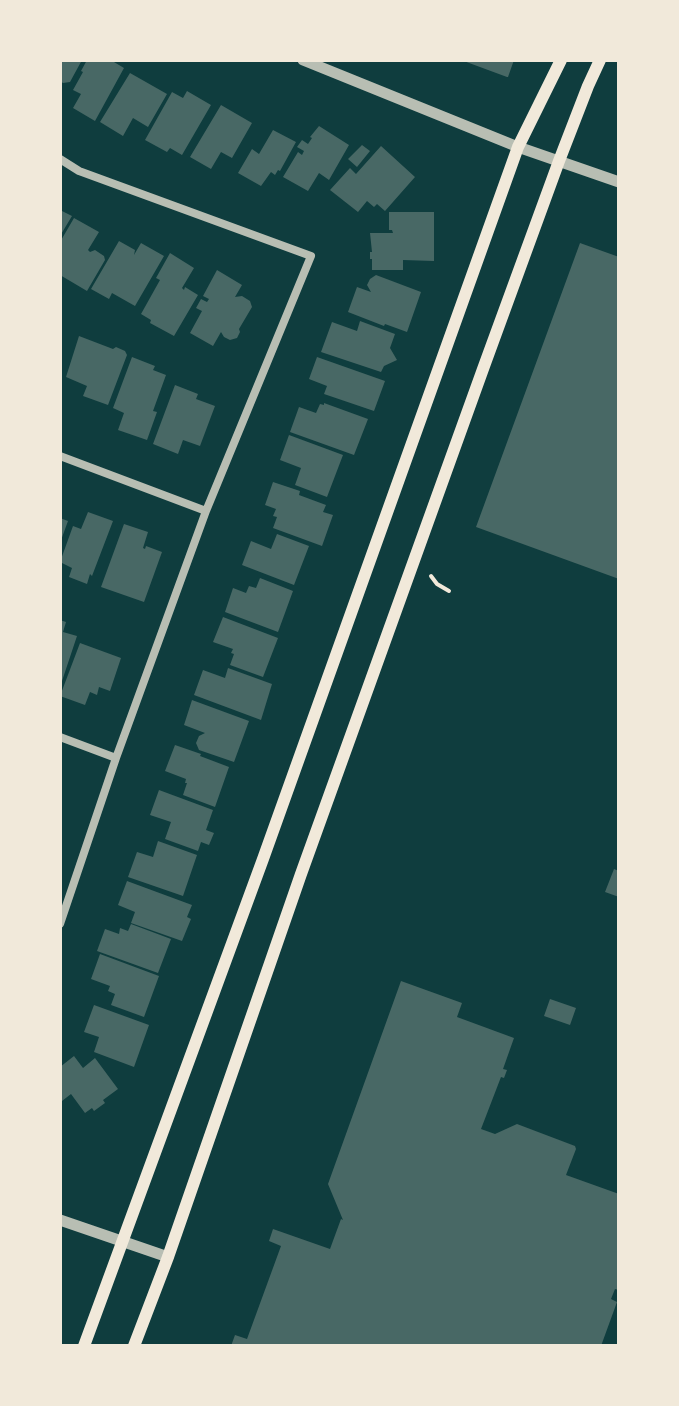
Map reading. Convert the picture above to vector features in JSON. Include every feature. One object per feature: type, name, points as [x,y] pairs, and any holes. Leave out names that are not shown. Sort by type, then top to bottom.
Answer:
[{"type":"main road","points":[[84,1346],[324,691],[518,147],[561,60]]},
{"type":"main road","points":[[134,1346],[559,161],[600,60]]},
{"type":"street","points":[[303,60],[518,147],[619,182]]},
{"type":"street","points":[[60,159],[79,171],[311,256],[206,511],[116,758],[60,924]]},
{"type":"street","points":[[60,456],[206,511]]},
{"type":"street","points":[[60,737],[116,758]]},
{"type":"street","points":[[60,1220],[168,1257]]},
{"type":"path","points":[[431,576],[449,591]]},
{"type":"building","points":[[60,60],[82,60],[70,82],[60,81]]},
{"type":"building","points":[[87,60],[115,60],[124,68],[95,121],[73,108],[81,94],[73,90]]},
{"type":"building","points":[[461,60],[514,60],[507,77]]},
{"type":"building","points":[[130,73],[167,94],[148,127],[133,118],[123,136],[100,122]]},
{"type":"building","points":[[187,91],[211,105],[182,155],[170,148],[167,152],[145,140],[172,92],[183,98]]},
{"type":"building","points":[[221,105],[252,123],[232,158],[221,152],[211,169],[190,157]]},
{"type":"building","points":[[319,126],[349,145],[329,180],[319,173],[308,191],[283,177],[298,152],[302,155],[304,151],[297,147],[302,140],[308,144]]},
{"type":"building","points":[[273,130],[296,142],[280,171],[275,175],[271,172],[261,186],[238,173],[252,149],[259,154]]},
{"type":"building","points":[[362,145],[370,151],[357,167],[348,159]]},
{"type":"building","points":[[381,146],[415,177],[385,211],[367,201],[358,212],[330,190],[350,168],[356,174]]},
{"type":"building","points":[[60,210],[72,216],[60,236]]},
{"type":"building","points":[[389,212],[434,212],[434,261],[403,260],[403,270],[372,270],[370,233],[393,233],[389,230]]},
{"type":"building","points":[[74,218],[99,232],[88,250],[95,250],[105,260],[87,291],[60,275],[60,242]]},
{"type":"building","points":[[119,241],[135,250],[134,255],[141,243],[164,256],[135,306],[112,293],[109,299],[91,289]]},
{"type":"building","points":[[580,243],[619,257],[619,579],[476,527]]},
{"type":"building","points":[[170,253],[194,268],[182,288],[198,295],[174,336],[150,323],[151,320],[141,314],[160,280],[156,278]]},
{"type":"building","points":[[217,270],[242,285],[235,297],[242,296],[250,301],[252,307],[237,338],[230,340],[221,332],[213,346],[190,333],[202,311],[196,308],[201,299],[207,302],[209,299],[203,296]]},
{"type":"building","points":[[376,275],[421,292],[407,332],[348,312],[357,287],[371,292],[367,285]]},
{"type":"building","points":[[360,321],[395,334],[390,348],[397,360],[384,366],[381,372],[321,352],[332,322],[357,331]]},
{"type":"building","points":[[79,336],[113,349],[116,347],[127,355],[108,405],[83,396],[87,386],[66,377]]},
{"type":"building","points":[[132,357],[155,366],[153,370],[166,375],[147,440],[118,430],[124,413],[113,408]]},
{"type":"building","points":[[317,357],[385,381],[374,411],[324,394],[327,386],[309,379]]},
{"type":"building","points":[[175,385],[198,394],[196,399],[215,406],[200,446],[183,440],[178,454],[153,444]]},
{"type":"building","points":[[320,404],[368,419],[354,455],[290,432],[299,407],[316,413]]},
{"type":"building","points":[[289,435],[343,455],[327,497],[295,485],[301,468],[280,460]]},
{"type":"building","points":[[273,482],[300,491],[299,495],[326,505],[323,512],[333,515],[322,546],[273,528],[276,509],[265,505]]},
{"type":"building","points":[[88,512],[113,521],[87,584],[69,577],[72,568],[60,562],[73,526],[81,529]]},
{"type":"building","points":[[60,518],[68,521],[60,543]]},
{"type":"building","points":[[124,524],[148,532],[143,548],[146,546],[162,552],[144,602],[101,587]]},
{"type":"building","points":[[277,534],[309,546],[294,585],[242,565],[251,541],[271,549]]},
{"type":"building","points":[[260,578],[293,591],[278,632],[225,612],[233,588],[246,593],[249,586],[256,588]]},
{"type":"building","points":[[223,617],[278,638],[263,677],[230,665],[233,649],[213,642]]},
{"type":"building","points":[[60,620],[66,622],[63,632],[77,636],[61,684]]},
{"type":"building","points":[[80,643],[121,658],[110,691],[99,687],[97,695],[90,692],[85,705],[60,696]]},
{"type":"building","points":[[228,668],[272,684],[261,720],[194,695],[203,670],[225,678]]},
{"type":"building","points":[[192,700],[249,721],[234,762],[199,750],[196,743],[199,736],[205,733],[184,725]]},
{"type":"building","points":[[175,745],[229,767],[215,807],[183,795],[186,779],[165,771]]},
{"type":"building","points":[[159,790],[213,810],[206,830],[214,833],[209,845],[201,842],[198,851],[165,839],[171,822],[150,815]]},
{"type":"building","points":[[158,841],[197,855],[183,896],[128,877],[137,852],[153,857]]},
{"type":"building","points":[[614,869],[619,871],[619,897],[605,892]]},
{"type":"building","points":[[127,881],[192,905],[187,917],[191,919],[182,941],[131,923],[135,912],[118,905]]},
{"type":"building","points":[[131,924],[171,939],[158,973],[97,951],[105,929],[119,934],[120,928],[128,931]]},
{"type":"building","points":[[100,954],[159,976],[144,1017],[111,1005],[115,994],[108,991],[110,986],[91,979]]},
{"type":"building","points":[[401,981],[462,1003],[457,1017],[514,1038],[503,1069],[507,1070],[504,1078],[501,1077],[481,1129],[495,1134],[517,1124],[575,1146],[566,1175],[619,1194],[619,1290],[615,1289],[611,1299],[617,1302],[601,1346],[231,1346],[235,1335],[247,1339],[281,1246],[269,1241],[273,1229],[330,1249],[343,1220],[328,1184]]},
{"type":"building","points":[[550,999],[576,1008],[570,1025],[544,1016]]},
{"type":"building","points":[[94,1005],[149,1025],[134,1067],[94,1052],[99,1037],[84,1032]]},
{"type":"building","points":[[74,1056],[83,1068],[95,1058],[118,1089],[94,1111],[92,1108],[85,1113],[71,1094],[62,1101],[60,1098],[60,1067]]}]
